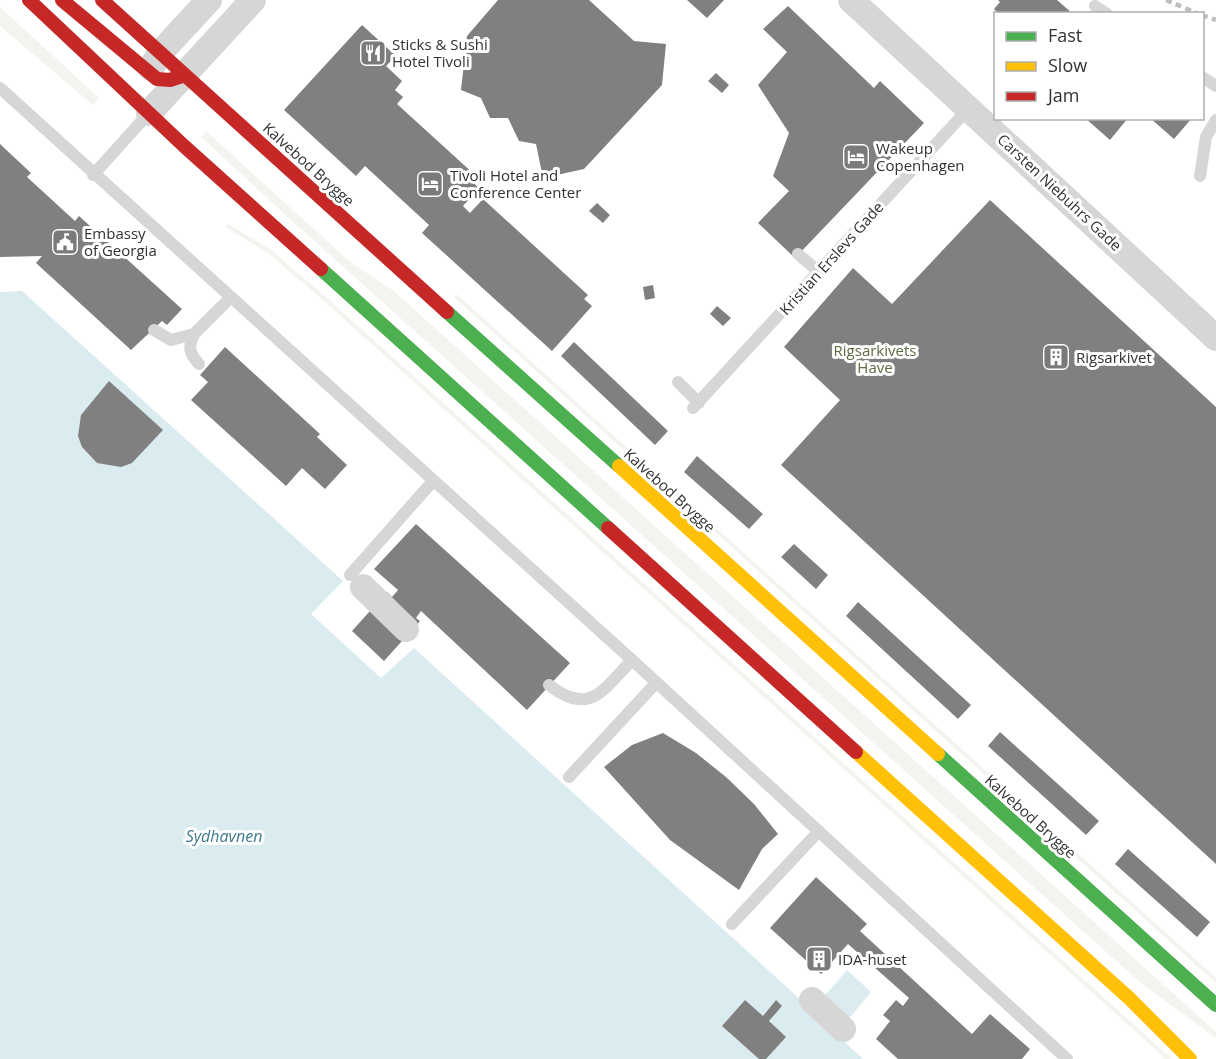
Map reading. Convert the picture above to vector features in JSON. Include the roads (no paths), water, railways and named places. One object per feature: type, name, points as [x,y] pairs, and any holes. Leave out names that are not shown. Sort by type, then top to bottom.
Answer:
[{"type":"main road","points":[[29,0],[149,113],[1129,998],[1190,1059]]},
{"type":"main road","points":[[62,0],[154,62],[157,79],[170,80],[185,75]]},
{"type":"main road","name":"Kalvebod Brygge","points":[[102,0],[154,62],[185,75],[1216,1005]]},
{"type":"street","points":[[149,113],[145,93],[154,62],[209,0]]},
{"type":"street","points":[[149,113],[253,0]]},
{"type":"street","name":"Carsten Niebuhrs Gade","points":[[851,0],[1216,338]]},
{"type":"street","points":[[356,581],[406,629]]},
{"type":"street","points":[[812,1000],[843,1029]]},
{"type":"lane","points":[[1095,6],[1104,12]]},
{"type":"lane","points":[[0,88],[93,175],[632,660],[1067,1059]]},
{"type":"lane","name":"Kristian Erslevs Gade","points":[[678,382],[696,406],[969,108]]},
{"type":"lane","points":[[93,175],[149,113]]},
{"type":"lane","points":[[1200,176],[1206,137],[1216,120]]},
{"type":"lane","points":[[798,254],[819,272]]},
{"type":"lane","points":[[199,364],[191,355],[189,346],[194,334],[230,298]]},
{"type":"lane","points":[[154,330],[171,340],[194,334]]},
{"type":"lane","points":[[356,581],[433,481]]},
{"type":"lane","points":[[549,685],[566,698],[589,699],[601,692],[632,660]]},
{"type":"lane","points":[[569,777],[657,683]]},
{"type":"lane","points":[[732,924],[819,831]]},
{"type":"water","name":"Sydhavnen","points":[[22,291],[343,581],[311,614],[381,678],[414,648],[812,1010],[847,970],[871,992],[836,1034],[863,1059],[0,1059],[0,292]]},
{"type":"railway","points":[[1166,0],[1194,12]]},
{"type":"railway","points":[[1204,16],[1216,20]]},
{"type":"place","name":"Sticks & Sushi Hotel Tivoli","points":[[373,53]]},
{"type":"place","name":"Wakeup Copenhagen","points":[[856,157]]},
{"type":"place","name":"Tivoli Hotel and Conference Center","points":[[430,184]]},
{"type":"place","name":"Embassy of Georgia","points":[[65,242]]},
{"type":"place","name":"Rigsarkivet","points":[[1056,357]]},
{"type":"place","name":"IDA-huset","points":[[819,959]]},
{"type":"park label","name":"Rigsarkivets Have","points":[[875,358]]}]
